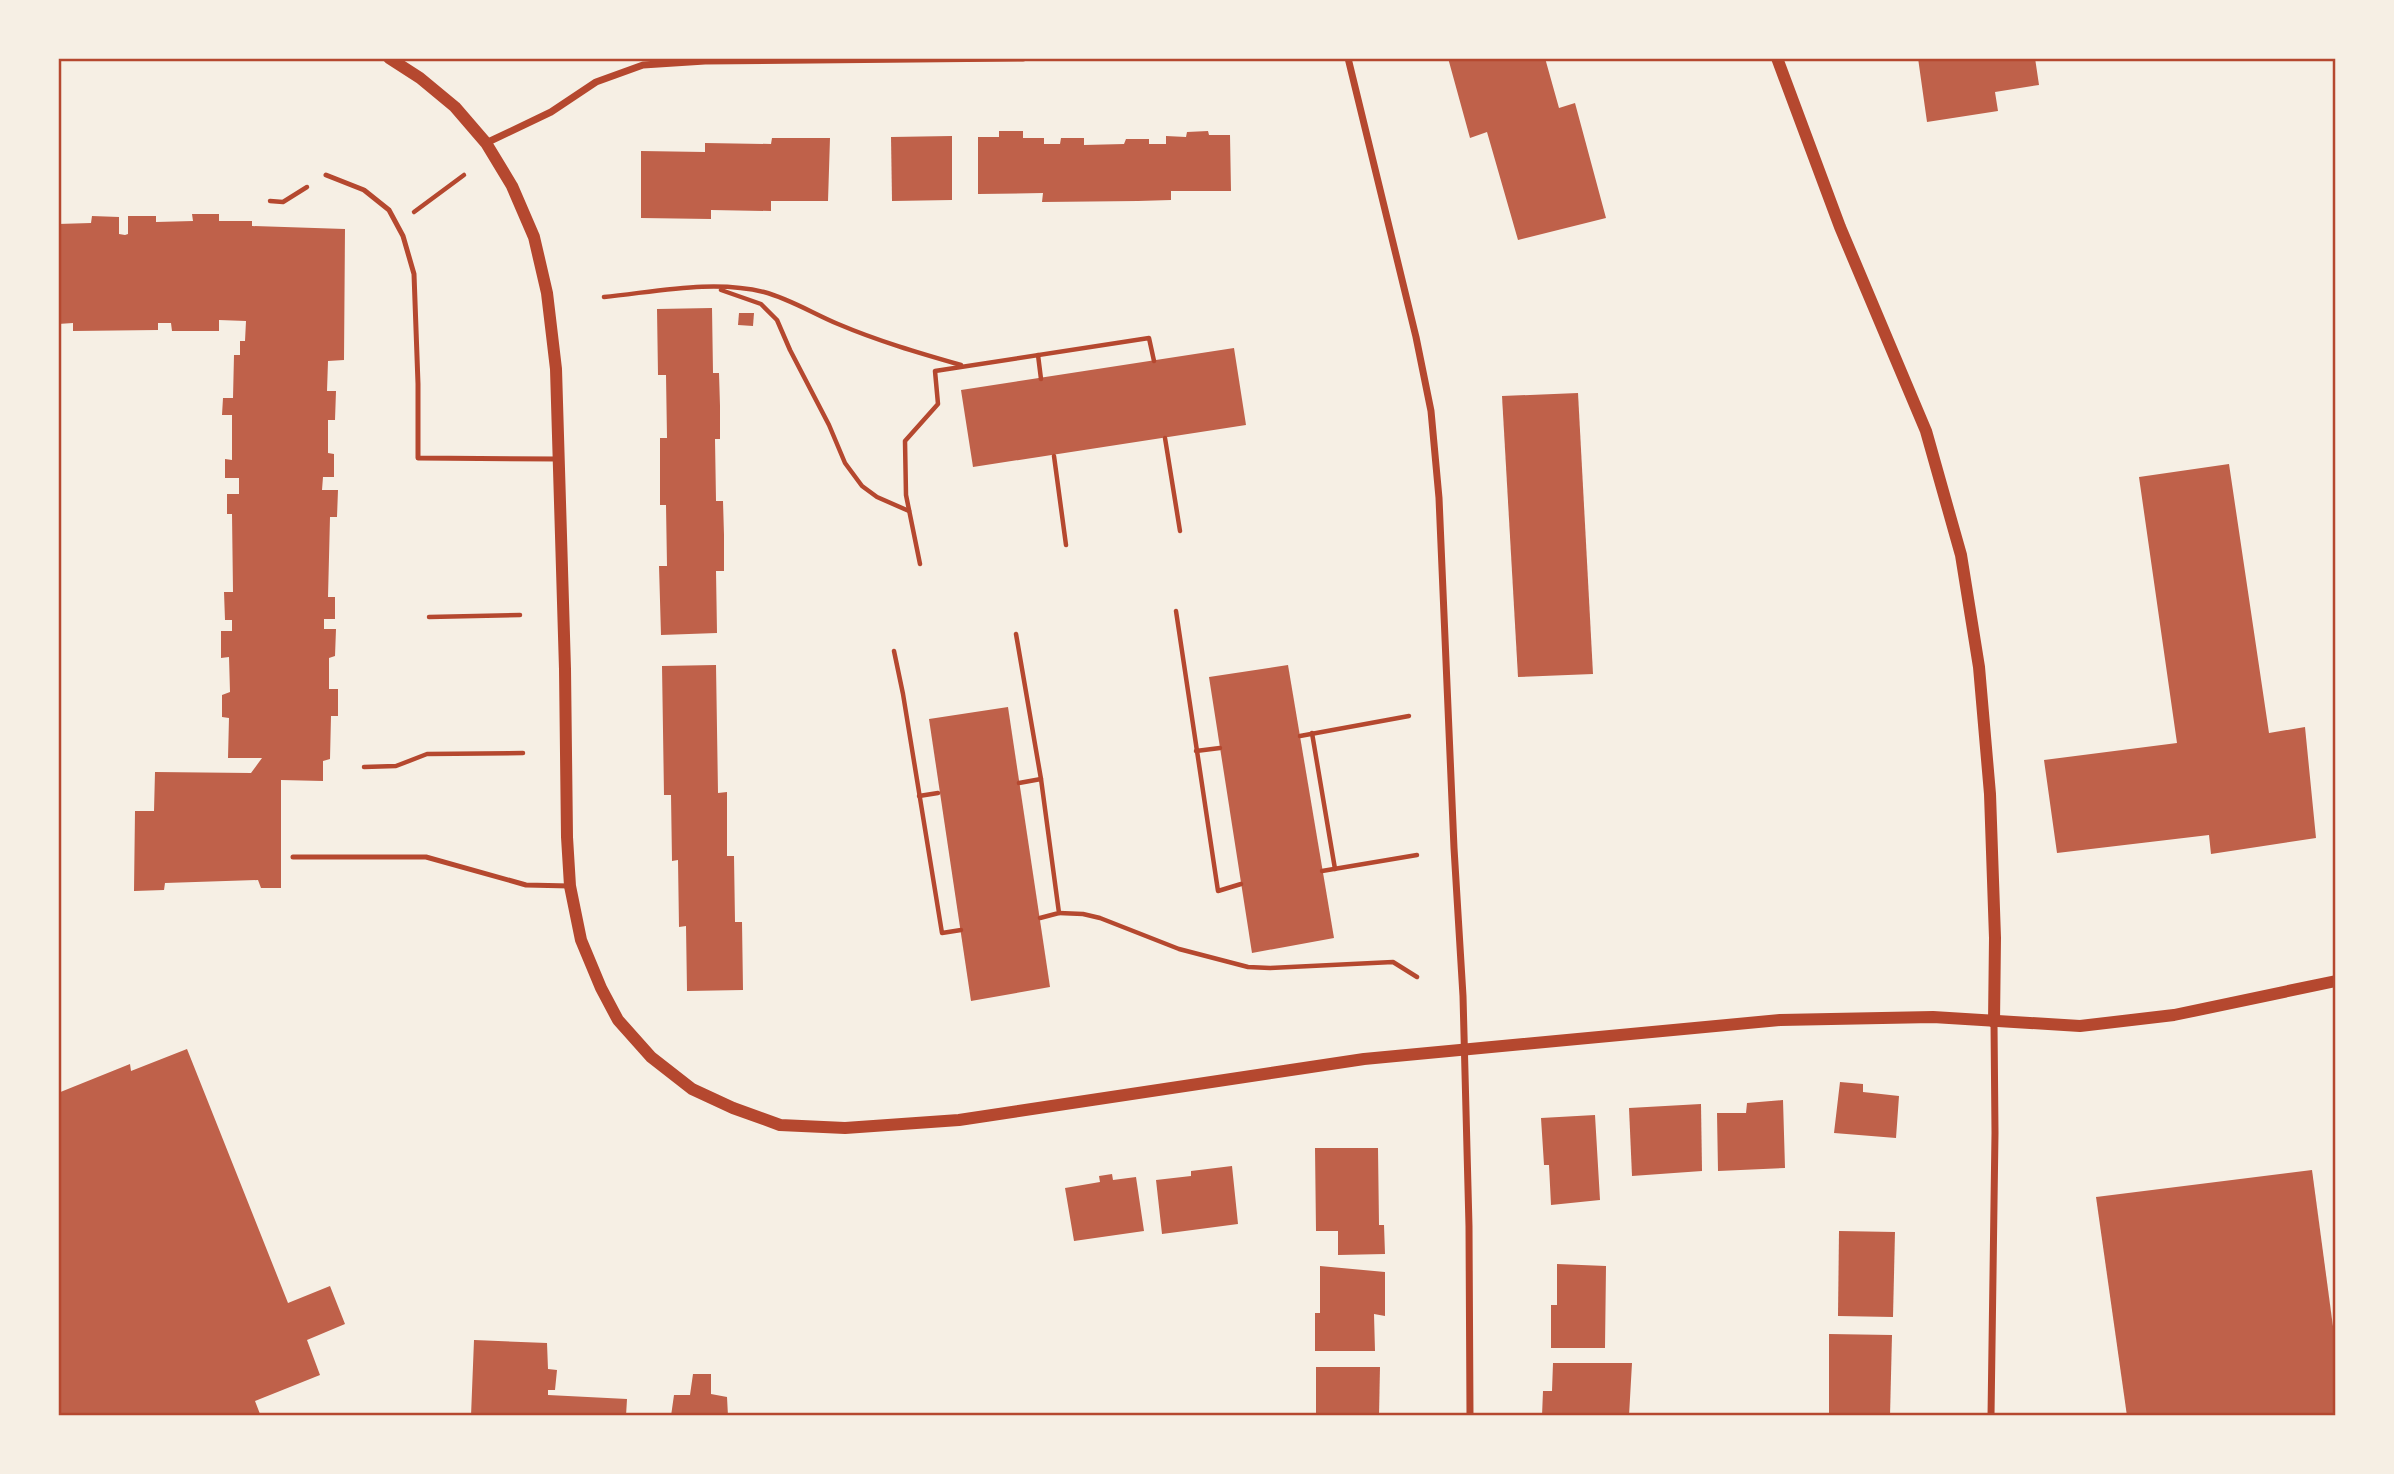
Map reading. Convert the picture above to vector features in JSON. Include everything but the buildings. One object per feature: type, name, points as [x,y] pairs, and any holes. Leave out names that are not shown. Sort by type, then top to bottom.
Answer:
[{"type":"street","points":[[389,58],[420,78],[455,107],[486,143],[512,186],[534,237],[547,293],[556,369],[570,886],[581,940],[618,1020],[651,1056],[692,1089],[780,1125],[845,1128],[959,1121],[1364,1059],[1780,1020],[1933,1017],[2080,1026],[2174,1015],[2336,981]]},
{"type":"street","points":[[486,143],[551,112],[596,82],[643,65],[705,61],[1023,58]]},
{"type":"street","points":[[1348,58],[1416,337],[1431,411],[1439,512],[1464,1049],[1470,1416]]},
{"type":"street","points":[[1777,58],[1840,227],[1926,430],[1961,555],[1979,667],[1990,794],[1994,938],[1995,1133],[1991,1416]]},
{"type":"lane","points":[[326,175],[364,190],[389,210],[403,236],[414,274],[419,400],[418,458],[559,459]]},
{"type":"lane","points":[[293,856],[426,857],[526,885],[570,886]]},
{"type":"path","points":[[270,201],[283,202],[326,175]]},
{"type":"path","points":[[397,225],[464,175]]},
{"type":"path","points":[[604,297],[730,287],[764,292],[902,348],[965,366]]},
{"type":"path","points":[[713,288],[761,304],[777,320],[845,463],[862,486],[877,497],[909,511]]},
{"type":"path","points":[[920,564],[909,511],[904,464],[905,441],[938,404],[935,371],[1149,338],[1154,360]]},
{"type":"path","points":[[1038,355],[1041,379]]},
{"type":"path","points":[[1165,439],[1180,531]]},
{"type":"path","points":[[1054,456],[1066,545]]},
{"type":"path","points":[[1175,611],[1218,891],[1241,884]]},
{"type":"path","points":[[429,617],[520,615]]},
{"type":"path","points":[[1016,634],[1041,779],[1059,913]]},
{"type":"path","points":[[894,651],[942,933],[961,930]]},
{"type":"path","points":[[1300,736],[1409,716]]},
{"type":"path","points":[[1312,733],[1335,869]]},
{"type":"path","points":[[1196,751],[1220,748]]},
{"type":"path","points":[[364,767],[396,766],[427,754],[523,753]]},
{"type":"path","points":[[1019,783],[1041,779]]},
{"type":"path","points":[[919,796],[939,793]]},
{"type":"path","points":[[1322,871],[1417,855]]},
{"type":"path","points":[[1040,918],[1059,913],[1100,918],[1179,949],[1248,967],[1393,962],[1417,976]]}]
